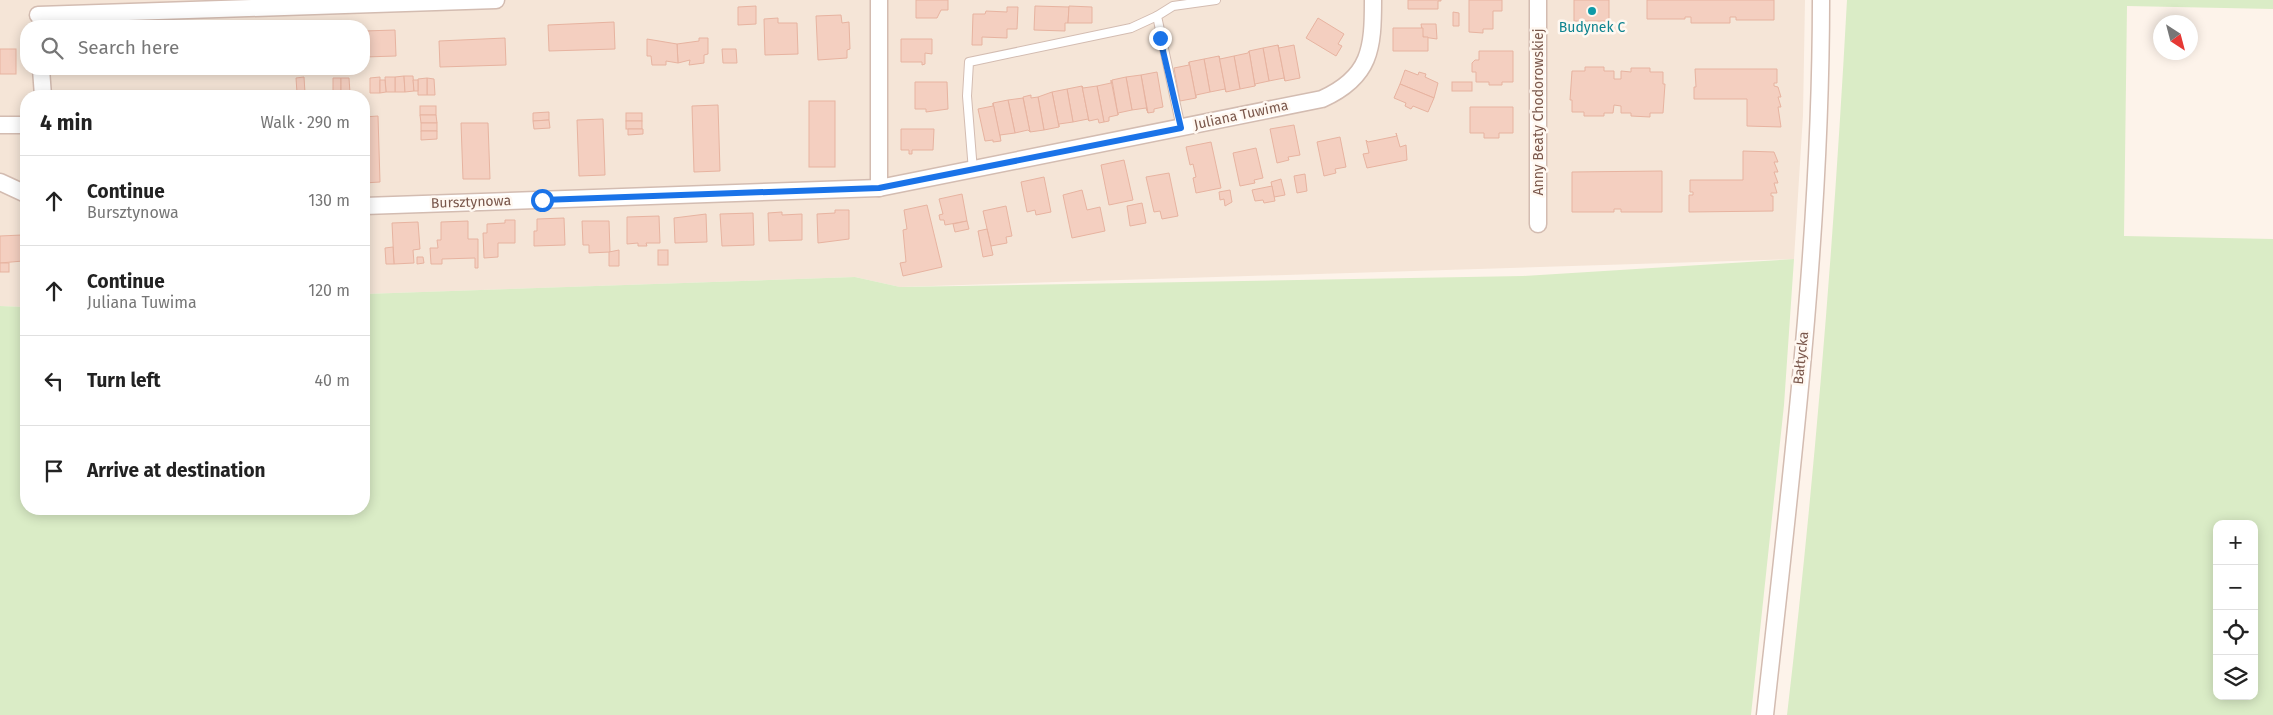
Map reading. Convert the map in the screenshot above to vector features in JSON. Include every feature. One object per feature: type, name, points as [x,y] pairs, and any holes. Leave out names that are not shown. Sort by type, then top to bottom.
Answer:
[{"type":"street","points":[[38,14],[254,4],[496,0]]},
{"type":"street","points":[[879,0],[879,188]]},
{"type":"street","name":"Juliana Tuwima","points":[[879,188],[973,171],[1322,98],[1337,92],[1360,71],[1373,40],[1373,0]]},
{"type":"street","name":"Anny Beaty Chodorowskiej","points":[[1538,0],[1538,224]]},
{"type":"street","name":"Bałtycka","points":[[1765,715],[1814,225],[1821,64],[1821,0]]},
{"type":"street","points":[[41,75],[43,90]]},
{"type":"street","points":[[0,125],[20,125]]},
{"type":"street","points":[[0,182],[20,191]]},
{"type":"street","name":"Bursztynowa","points":[[370,206],[879,188]]},
{"type":"lane","points":[[973,171],[967,96],[969,62],[1131,28],[1173,6],[1216,0]]},
{"type":"lane","points":[[1157,16],[1181,128]]},
{"type":"shaded area","points":[[0,0],[1805,0],[1803,115],[1794,259],[900,287],[855,277],[370,294],[370,90],[20,90],[20,307],[0,306]]},
{"type":"green space","points":[[1847,0],[2273,0],[2273,9],[2127,6],[2124,236],[2273,239],[2273,715],[1787,715],[1815,447],[1830,269]]},
{"type":"green space","points":[[1794,259],[1784,405],[1751,715],[0,715],[0,306],[20,307],[20,515],[370,515],[370,294],[855,277],[900,287],[1523,276]]},
{"type":"building","points":[[916,0],[948,0],[948,10],[941,10],[937,18],[916,18]]},
{"type":"building","points":[[1408,0],[1441,1],[1438,1],[1438,9],[1408,9]]},
{"type":"building","points":[[1469,0],[1502,0],[1502,11],[1493,11],[1493,29],[1483,29],[1483,33],[1469,32]]},
{"type":"building","name":"Budynek C","points":[[1574,0],[1609,0],[1609,21],[1574,21]]},
{"type":"building","points":[[1647,0],[1774,0],[1774,20],[1736,20],[1736,17],[1730,17],[1730,23],[1691,23],[1691,17],[1685,17],[1685,19],[1647,19]]},
{"type":"building","points":[[756,6],[756,24],[738,25],[738,7]]},
{"type":"building","points":[[1035,6],[1069,7],[1068,23],[1065,23],[1065,31],[1034,30]]},
{"type":"building","points":[[1069,6],[1092,7],[1092,23],[1068,23]]},
{"type":"building","points":[[1007,7],[1018,7],[1017,29],[1007,29],[1007,38],[982,37],[982,45],[972,45],[973,14],[985,14],[986,11],[1007,12]]},
{"type":"building","points":[[1453,12],[1459,13],[1459,26],[1453,26]]},
{"type":"building","points":[[841,15],[842,23],[849,22],[850,49],[847,50],[847,58],[818,60],[816,16]]},
{"type":"building","points":[[778,18],[778,23],[797,23],[798,54],[765,55],[764,19]]},
{"type":"building","points":[[1318,18],[1344,34],[1338,44],[1342,46],[1336,56],[1306,38]]},
{"type":"building","points":[[614,22],[615,49],[549,51],[548,25]]},
{"type":"building","points":[[1421,24],[1436,24],[1437,39],[1423,37]]},
{"type":"building","points":[[1393,28],[1423,28],[1423,37],[1428,37],[1428,51],[1393,51]]},
{"type":"building","points":[[395,30],[396,56],[370,57],[370,31]]},
{"type":"building","points":[[505,38],[506,65],[440,67],[439,41]]},
{"type":"building","points":[[699,38],[708,38],[708,54],[704,55],[704,63],[689,65],[690,60],[678,63],[677,44],[699,41]]},
{"type":"building","points":[[647,39],[677,44],[678,63],[666,61],[666,65],[652,65],[651,56],[647,56]]},
{"type":"building","points":[[901,39],[932,39],[932,54],[925,53],[925,64],[922,65],[922,62],[901,62]]},
{"type":"building","points":[[1278,45],[1285,81],[1284,78],[1269,81],[1263,48]]},
{"type":"building","points":[[1278,45],[1279,48],[1294,45],[1300,78],[1285,81]]},
{"type":"building","points":[[1263,48],[1269,81],[1255,84],[1255,86],[1249,51]]},
{"type":"building","points":[[0,49],[16,49],[16,74],[0,74]]},
{"type":"building","points":[[722,49],[736,49],[737,63],[723,63]]},
{"type":"building","points":[[1249,51],[1255,86],[1240,89],[1234,56],[1248,53]]},
{"type":"building","points":[[1479,51],[1513,51],[1513,82],[1502,82],[1502,85],[1489,85],[1489,82],[1476,82],[1476,72],[1472,72],[1472,63],[1475,60],[1479,60]]},
{"type":"building","points":[[1219,56],[1226,92],[1225,89],[1210,92],[1204,59]]},
{"type":"building","points":[[1219,56],[1220,59],[1234,56],[1240,89],[1226,92]]},
{"type":"building","points":[[1204,59],[1210,92],[1196,95],[1196,98],[1189,62]]},
{"type":"building","points":[[1189,62],[1196,98],[1180,101],[1174,68],[1189,65]]},
{"type":"building","points":[[1585,67],[1604,67],[1604,71],[1614,71],[1614,79],[1621,79],[1621,71],[1631,72],[1631,68],[1650,68],[1650,72],[1663,72],[1663,84],[1665,84],[1663,113],[1650,113],[1650,117],[1631,116],[1631,113],[1621,113],[1621,106],[1614,105],[1613,113],[1604,113],[1604,116],[1584,116],[1584,112],[1572,112],[1572,100],[1570,100],[1572,71],[1585,71]]},
{"type":"building","points":[[1695,69],[1777,69],[1777,83],[1774,83],[1774,86],[1778,87],[1781,97],[1778,97],[1781,107],[1778,107],[1781,127],[1747,126],[1747,99],[1694,99],[1694,87],[1696,87]]},
{"type":"building","points":[[1405,70],[1418,75],[1419,72],[1426,74],[1425,77],[1438,83],[1434,98],[1400,84]]},
{"type":"building","points":[[1157,72],[1163,107],[1148,113],[1141,75]]},
{"type":"building","points":[[1141,75],[1148,113],[1146,108],[1132,110],[1126,77]]},
{"type":"building","points":[[404,76],[405,92],[395,92],[395,77]]},
{"type":"building","points":[[404,76],[413,76],[414,91],[405,92]]},
{"type":"building","points":[[304,77],[305,90],[297,90],[296,78]]},
{"type":"building","points":[[380,77],[380,93],[370,93],[370,78]]},
{"type":"building","points":[[385,77],[395,77],[395,92],[386,92]]},
{"type":"building","points":[[1126,77],[1132,110],[1118,113],[1118,115],[1112,80]]},
{"type":"building","points":[[333,78],[341,78],[341,90],[333,90]]},
{"type":"building","points":[[341,78],[349,78],[350,90],[341,90]]},
{"type":"building","points":[[427,78],[434,79],[435,95],[427,95]]},
{"type":"building","points":[[427,78],[427,95],[418,95],[418,79]]},
{"type":"building","points":[[380,80],[385,80],[386,92],[380,93]]},
{"type":"building","points":[[413,80],[418,80],[418,91],[414,91]]},
{"type":"building","points":[[1111,80],[1118,115],[1109,117],[1109,121],[1104,122],[1097,86],[1111,83]]},
{"type":"building","points":[[915,82],[947,82],[948,109],[926,112],[926,109],[915,109]]},
{"type":"building","points":[[1452,82],[1472,82],[1472,91],[1452,91]]},
{"type":"building","points":[[1400,84],[1434,98],[1428,112],[1413,106],[1411,109],[1405,106],[1406,103],[1394,98]]},
{"type":"building","points":[[1082,86],[1089,121],[1088,119],[1073,122],[1067,89]]},
{"type":"building","points":[[1082,86],[1083,88],[1097,86],[1104,122],[1099,123],[1098,119],[1089,121]]},
{"type":"building","points":[[1067,89],[1073,122],[1059,124],[1059,127],[1052,92]]},
{"type":"building","points":[[1052,92],[1059,127],[1044,130],[1038,97]]},
{"type":"building","points":[[1031,95],[1031,98],[1038,97],[1044,130],[1030,132],[1023,97]]},
{"type":"building","points":[[1023,98],[1030,132],[1028,130],[1015,133],[1008,100]]},
{"type":"building","points":[[1008,100],[1015,133],[1000,135],[1000,138],[993,103]]},
{"type":"building","points":[[809,101],[835,101],[835,167],[809,167]]},
{"type":"building","points":[[993,103],[1001,141],[993,142],[993,140],[985,141],[978,109],[993,106]]},
{"type":"building","points":[[718,105],[720,171],[694,172],[692,106]]},
{"type":"building","points":[[420,106],[436,106],[436,115],[420,115]]},
{"type":"building","points":[[1470,107],[1513,107],[1513,133],[1499,133],[1499,138],[1484,138],[1484,133],[1470,133]]},
{"type":"building","points":[[549,112],[549,120],[533,121],[533,113]]},
{"type":"building","points":[[626,113],[642,113],[642,121],[626,121]]},
{"type":"building","points":[[420,115],[436,115],[437,123],[421,123]]},
{"type":"building","points":[[378,116],[380,182],[370,183],[370,117]]},
{"type":"building","points":[[603,119],[605,175],[579,176],[577,120]]},
{"type":"building","points":[[549,120],[550,128],[534,129],[533,121]]},
{"type":"building","points":[[626,121],[642,121],[642,129],[626,129]]},
{"type":"building","points":[[421,123],[437,123],[437,131],[421,131]]},
{"type":"building","points":[[461,123],[488,123],[490,179],[463,179]]},
{"type":"building","points":[[1294,125],[1300,155],[1288,157],[1289,160],[1277,163],[1270,129]]},
{"type":"building","points":[[628,129],[643,129],[643,134],[628,135]]},
{"type":"building","points":[[901,129],[934,129],[933,150],[912,150],[912,154],[909,154],[909,150],[901,150]]},
{"type":"building","points":[[421,131],[437,131],[437,139],[421,140]]},
{"type":"building","points":[[1397,136],[1400,147],[1406,145],[1407,160],[1367,168],[1363,154],[1369,153],[1366,140],[1368,142]]},
{"type":"building","points":[[1340,137],[1346,167],[1335,169],[1336,173],[1324,176],[1317,142]]},
{"type":"building","points":[[1211,142],[1221,188],[1196,193],[1193,178],[1196,177],[1193,164],[1190,165],[1186,147]]},
{"type":"building","points":[[1256,148],[1263,178],[1254,180],[1255,183],[1240,186],[1233,153]]},
{"type":"building","points":[[1743,151],[1774,152],[1778,162],[1774,162],[1778,172],[1774,172],[1778,183],[1774,183],[1777,193],[1771,193],[1771,196],[1773,196],[1773,211],[1689,212],[1689,195],[1693,195],[1693,192],[1690,192],[1690,180],[1743,180]]},
{"type":"building","points":[[1124,160],[1133,200],[1109,205],[1101,165]]},
{"type":"building","points":[[1662,171],[1662,212],[1621,212],[1621,209],[1614,209],[1614,212],[1572,212],[1572,172]]},
{"type":"building","points":[[1169,173],[1178,216],[1162,219],[1160,211],[1154,212],[1146,177]]},
{"type":"building","points":[[1305,174],[1307,191],[1297,193],[1294,176]]},
{"type":"building","points":[[1044,177],[1051,212],[1036,215],[1035,210],[1027,212],[1021,182]]},
{"type":"building","points":[[1281,179],[1285,195],[1274,197],[1271,182]]},
{"type":"building","points":[[1272,186],[1275,201],[1264,203],[1263,200],[1255,201],[1252,190]]},
{"type":"building","points":[[1082,190],[1087,210],[1100,207],[1105,231],[1072,238],[1063,195]]},
{"type":"building","points":[[1230,190],[1232,202],[1225,206],[1224,199],[1220,200],[1219,192]]},
{"type":"building","points":[[962,194],[967,221],[945,225],[944,220],[940,220],[939,215],[943,214],[939,199]]},
{"type":"building","points":[[1142,203],[1146,223],[1130,226],[1127,206]]},
{"type":"building","points":[[927,205],[942,267],[903,276],[900,263],[906,262],[903,230],[907,229],[904,210]]},
{"type":"building","points":[[1006,206],[1012,236],[1006,237],[1007,243],[991,246],[983,211]]},
{"type":"building","points":[[835,210],[849,210],[849,239],[818,243],[817,214],[835,213]]},
{"type":"building","points":[[782,212],[782,215],[802,214],[802,240],[769,241],[768,213]]},
{"type":"building","points":[[753,213],[754,245],[722,246],[720,214]]},
{"type":"building","points":[[706,214],[707,242],[675,243],[674,218]]},
{"type":"building","points":[[659,216],[660,243],[646,243],[647,246],[638,246],[638,243],[627,244],[627,217]]},
{"type":"building","points":[[564,218],[565,245],[534,246],[534,231],[537,231],[537,219]]},
{"type":"building","points":[[505,220],[515,220],[515,243],[498,243],[498,257],[484,258],[483,233],[487,233],[487,224],[505,223]]},
{"type":"building","points":[[468,221],[468,239],[478,239],[478,268],[475,268],[475,258],[442,259],[442,264],[431,264],[430,248],[438,248],[437,240],[441,240],[441,222]]},
{"type":"building","points":[[582,221],[609,221],[610,252],[589,253],[589,245],[583,245]]},
{"type":"building","points":[[967,221],[969,229],[955,232],[953,224]]},
{"type":"building","points":[[418,222],[420,249],[413,250],[414,263],[394,264],[392,223]]},
{"type":"building","points":[[987,229],[993,255],[983,257],[978,231]]},
{"type":"building","points":[[20,235],[20,261],[0,263],[0,236]]},
{"type":"building","points":[[393,247],[394,264],[386,264],[385,248]]},
{"type":"building","points":[[619,250],[619,266],[609,266],[609,252]]},
{"type":"building","points":[[658,250],[668,250],[668,265],[658,265]]},
{"type":"building","points":[[417,257],[423,257],[424,263],[417,264]]},
{"type":"building","points":[[0,263],[9,263],[9,272],[0,272]]},
{"type":"place","name":"Budynek C","points":[[1592,11]]},
{"type":"route","points":[[542,200],[879,188],[973,171],[1181,128],[1160,38]]}]
